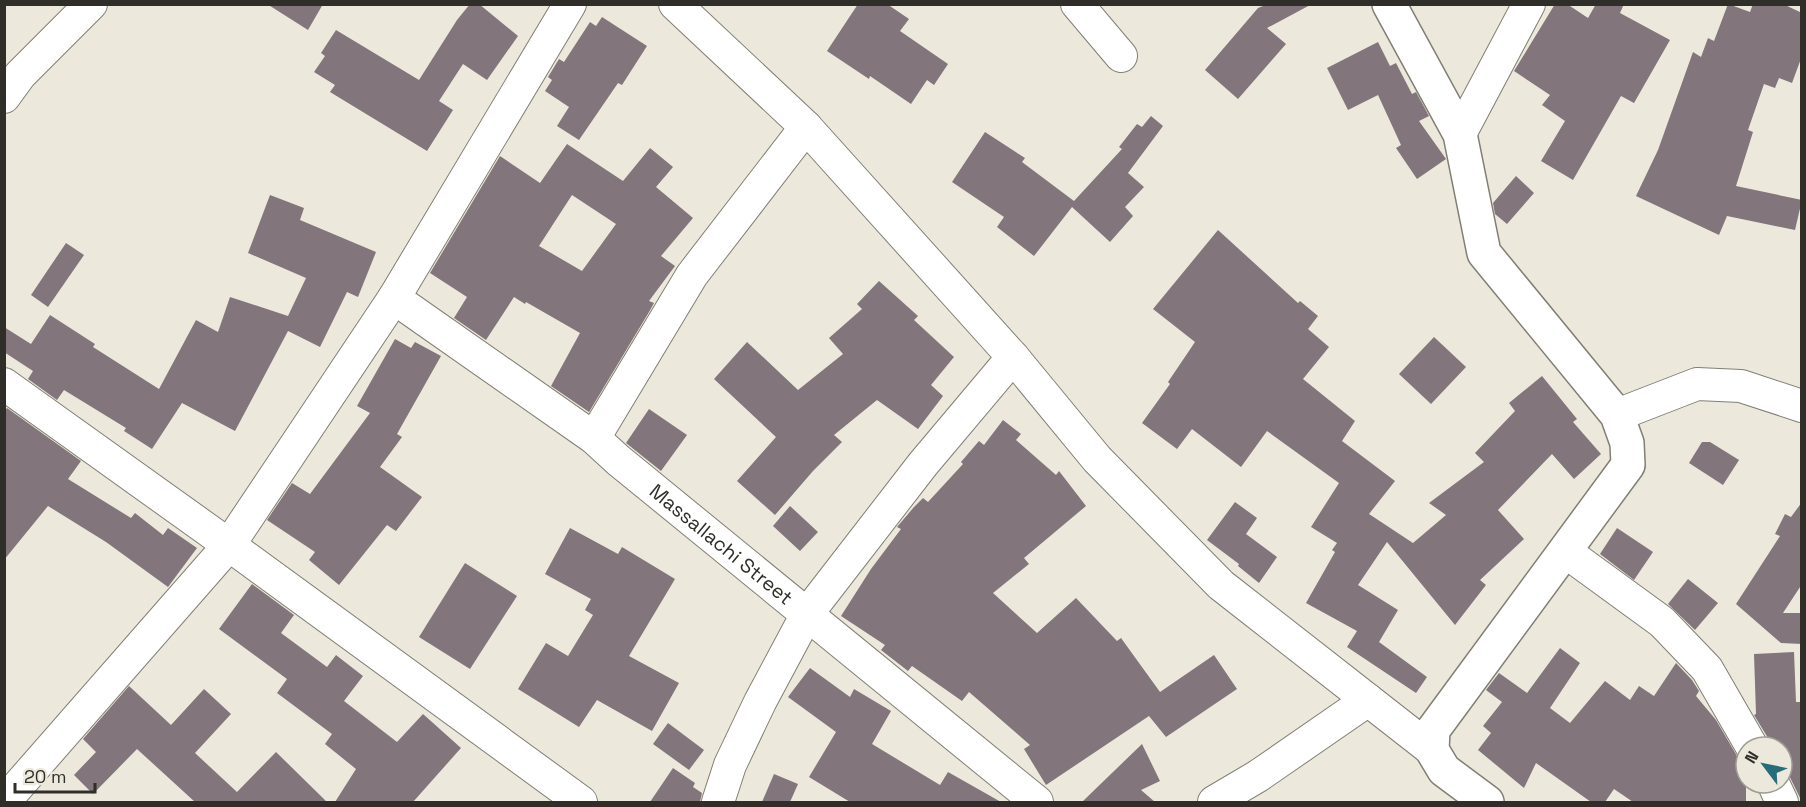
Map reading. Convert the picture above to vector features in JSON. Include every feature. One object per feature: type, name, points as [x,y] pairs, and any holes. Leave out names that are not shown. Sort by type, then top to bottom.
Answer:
[{"type":"street","points":[[4,97],[20,75],[91,4]]},
{"type":"street","points":[[4,801],[229,545],[394,298],[570,4]]},
{"type":"street","points":[[675,4],[806,127],[1013,357],[1097,459],[1221,585],[1432,750],[1444,770],[1487,802]]},
{"type":"street","points":[[1077,4],[1120,56]]},
{"type":"street","points":[[1389,4],[1460,134],[1484,253],[1617,415],[1627,443],[1628,465],[1434,729],[1432,750]]},
{"type":"street","points":[[1460,134],[1529,4]]},
{"type":"street","points":[[594,438],[692,275],[806,127]]},
{"type":"street","name":"Massallachi Street","points":[[394,298],[594,438],[1037,802]]},
{"type":"street","points":[[718,802],[730,765],[760,702],[807,614],[923,464],[1013,357]]},
{"type":"street","points":[[4,384],[581,802]]},
{"type":"street","points":[[1617,415],[1696,384],[1741,386],[1802,406]]},
{"type":"street","points":[[1566,552],[1662,622],[1707,669],[1745,735]]},
{"type":"street","points":[[1214,802],[1258,776],[1368,700]]},
{"type":"building","points":[[267,4],[323,4],[308,30]]},
{"type":"building","points":[[470,4],[479,4],[518,36],[487,80],[463,64],[439,101],[453,110],[427,151],[330,92],[335,85],[314,72],[325,56],[321,53],[336,30],[419,80],[457,20]]},
{"type":"building","points":[[858,4],[887,4],[909,19],[900,31],[948,64],[934,85],[927,80],[911,104],[870,76],[869,79],[827,51]]},
{"type":"building","points":[[1268,4],[1312,4],[1267,28],[1286,44],[1238,99],[1205,70],[1258,8]]},
{"type":"building","points":[[1555,4],[1567,4],[1588,18],[1596,4],[1624,4],[1620,13],[1670,40],[1634,103],[1621,96],[1573,180],[1541,161],[1565,121],[1542,105],[1550,95],[1514,71]]},
{"type":"building","points":[[1728,4],[1750,12],[1753,4],[1783,4],[1802,13],[1802,56],[1792,83],[1779,78],[1775,88],[1764,84],[1748,130],[1753,132],[1736,186],[1802,200],[1795,230],[1727,216],[1719,235],[1636,196],[1658,150],[1693,52],[1701,57],[1708,38],[1714,41]]},
{"type":"building","points":[[602,17],[647,46],[622,85],[618,83],[579,140],[557,126],[569,107],[545,91],[552,80],[548,77],[559,59],[564,62],[590,22],[596,26]]},
{"type":"building","points":[[1378,42],[1390,66],[1396,63],[1412,94],[1416,92],[1429,116],[1419,121],[1446,159],[1417,179],[1396,148],[1401,145],[1378,95],[1348,110],[1327,68]]},
{"type":"building","points":[[1151,116],[1163,126],[1128,173],[1144,187],[1125,207],[1133,216],[1110,242],[1072,207],[1034,256],[997,227],[1004,217],[952,182],[985,132],[1025,158],[1022,162],[1074,201],[1122,149],[1119,147],[1137,124],[1142,127]]},
{"type":"building","points":[[567,144],[623,181],[650,148],[673,167],[656,187],[693,218],[661,256],[675,266],[649,301],[654,303],[589,412],[551,386],[580,333],[514,297],[486,340],[454,318],[467,297],[430,273],[500,156],[540,183]],"holes":[[[572,195],[616,224],[582,271],[539,246]]]},
{"type":"building","points":[[1516,176],[1534,193],[1507,224],[1495,214],[1493,203]]},
{"type":"building","points":[[270,195],[304,208],[300,220],[376,252],[358,297],[347,292],[320,347],[288,331],[235,431],[182,403],[152,449],[124,431],[126,428],[64,390],[57,400],[28,379],[33,371],[4,352],[4,327],[31,344],[50,315],[95,344],[93,347],[159,389],[196,320],[218,332],[230,297],[288,316],[306,278],[248,253]]},
{"type":"building","points":[[1218,230],[1298,303],[1300,301],[1318,316],[1308,329],[1329,347],[1303,379],[1355,421],[1342,441],[1395,481],[1369,514],[1413,543],[1446,515],[1429,503],[1484,462],[1475,453],[1515,411],[1509,403],[1542,376],[1577,419],[1573,422],[1601,454],[1574,479],[1552,454],[1498,510],[1524,539],[1480,580],[1486,585],[1455,625],[1387,542],[1358,585],[1398,610],[1379,642],[1427,677],[1416,693],[1347,647],[1357,631],[1306,603],[1335,552],[1332,550],[1337,543],[1311,527],[1339,483],[1267,431],[1241,467],[1192,429],[1177,449],[1142,423],[1170,384],[1168,382],[1195,342],[1153,309]]},
{"type":"building","points":[[66,243],[84,255],[48,307],[31,295]]},
{"type":"building","points":[[879,281],[918,316],[914,320],[954,357],[931,385],[943,396],[918,429],[877,400],[834,435],[842,442],[775,515],[737,481],[776,437],[714,379],[747,342],[798,390],[843,354],[829,338],[862,309],[857,304]]},
{"type":"building","points":[[1434,337],[1466,367],[1431,404],[1399,374]]},
{"type":"building","points":[[395,339],[411,348],[415,342],[441,356],[397,434],[402,437],[380,467],[422,497],[396,531],[387,525],[339,585],[309,560],[315,552],[267,520],[292,483],[310,494],[370,413],[357,406]]},
{"type":"building","points":[[7,408],[81,461],[68,479],[131,518],[135,513],[163,535],[168,528],[197,548],[168,587],[106,542],[48,506],[4,560],[4,412]]},
{"type":"building","points":[[649,409],[687,435],[661,471],[626,443]]},
{"type":"building","points":[[1003,420],[1021,434],[1016,440],[1056,475],[1059,471],[1086,506],[1024,558],[1029,564],[993,593],[1037,633],[1076,598],[1117,641],[1121,638],[1160,692],[1214,655],[1237,689],[1166,737],[1149,716],[1046,785],[1024,749],[1030,745],[969,692],[962,701],[912,666],[908,671],[881,650],[885,645],[841,616],[871,569],[901,529],[897,527],[923,498],[928,502],[963,464],[961,462],[979,441],[984,445]]},
{"type":"building","points":[[1702,442],[1710,442],[1739,460],[1723,485],[1689,463]]},
{"type":"building","points":[[1235,502],[1257,518],[1246,534],[1277,557],[1259,583],[1238,566],[1239,564],[1207,540]]},
{"type":"building","points":[[1802,502],[1802,584],[1783,613],[1802,613],[1802,644],[1781,643],[1736,604],[1780,536],[1775,534],[1785,514],[1791,517]]},
{"type":"building","points":[[790,506],[818,532],[800,551],[773,526]]},
{"type":"building","points":[[570,528],[618,554],[622,547],[675,579],[629,656],[679,683],[652,731],[597,700],[579,727],[518,689],[546,643],[568,656],[593,615],[585,610],[591,599],[545,574]]},
{"type":"building","points":[[1617,528],[1653,552],[1634,580],[1600,554]]},
{"type":"building","points":[[465,563],[517,596],[470,669],[419,637]]},
{"type":"building","points":[[1688,579],[1718,603],[1695,630],[1668,604]]},
{"type":"building","points":[[252,584],[294,615],[281,633],[327,667],[336,655],[363,676],[344,701],[397,742],[423,714],[461,748],[413,802],[335,802],[356,769],[325,744],[332,734],[277,693],[287,679],[219,629]]},
{"type":"building","points":[[1560,648],[1580,663],[1550,708],[1570,723],[1605,681],[1630,700],[1639,686],[1654,696],[1676,663],[1692,680],[1699,691],[1696,696],[1716,720],[1734,751],[1734,795],[1746,795],[1746,802],[1633,802],[1614,789],[1605,802],[1591,802],[1536,763],[1524,788],[1478,750],[1491,733],[1483,726],[1502,702],[1486,690],[1499,673],[1527,693]]},
{"type":"building","points":[[1794,652],[1796,702],[1802,702],[1802,802],[1794,786],[1794,735],[1766,735],[1754,715],[1756,714],[1754,654]]},
{"type":"building","points":[[810,668],[850,697],[854,689],[891,711],[872,744],[940,785],[948,772],[1001,802],[850,802],[809,777],[836,732],[788,697]]},
{"type":"building","points":[[129,686],[171,725],[204,689],[231,714],[195,753],[237,792],[276,752],[327,802],[195,802],[137,749],[93,794],[74,775],[96,752],[83,739]]},
{"type":"building","points":[[668,723],[704,750],[689,770],[653,744]]},
{"type":"building","points":[[1142,744],[1160,781],[1141,790],[1155,802],[1082,802]]},
{"type":"building","points":[[673,768],[695,783],[693,787],[702,793],[700,802],[650,802]]},
{"type":"building","points":[[774,774],[798,784],[790,802],[762,802]]}]
